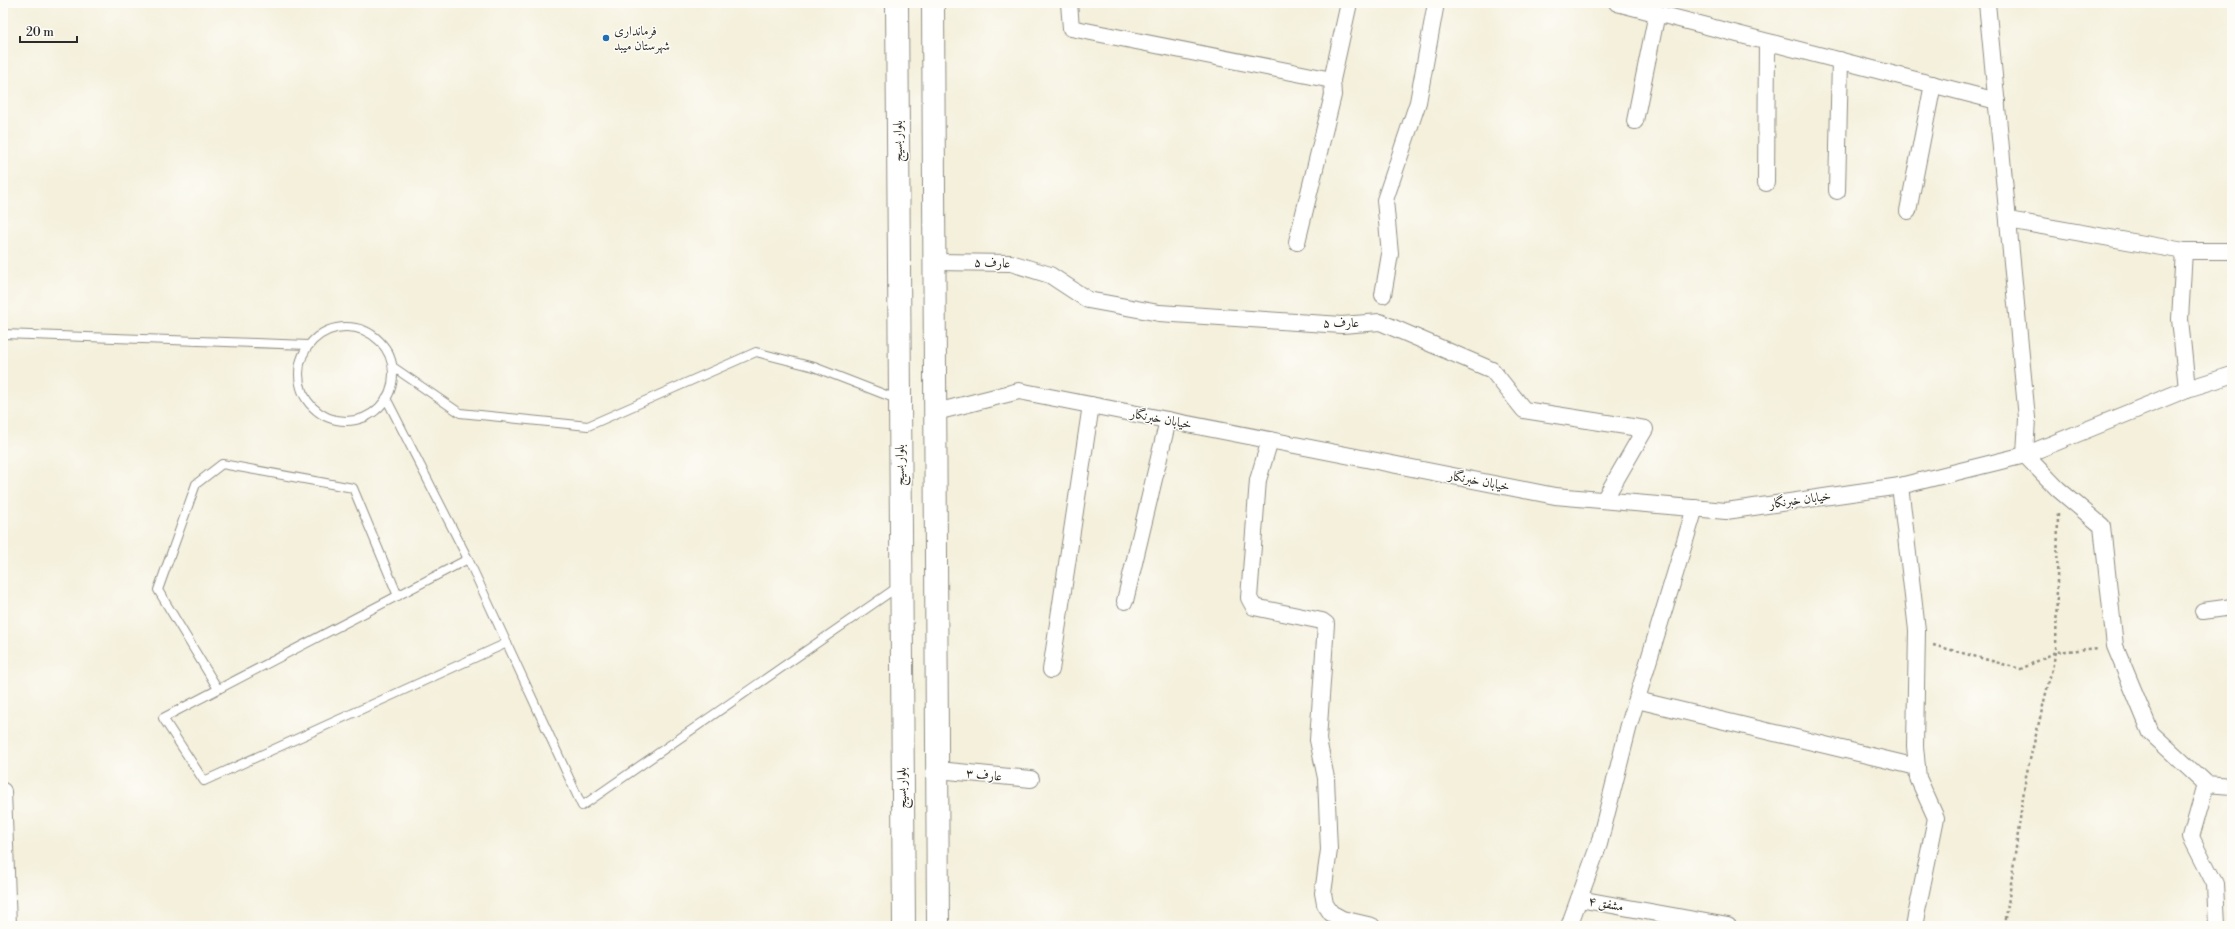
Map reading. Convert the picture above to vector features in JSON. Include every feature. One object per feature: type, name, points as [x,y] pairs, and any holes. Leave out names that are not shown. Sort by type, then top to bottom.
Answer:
[{"type":"main road","name":"بلوار بسیج","points":[[897,3],[900,585],[904,926]]},
{"type":"main road","points":[[933,3],[938,926]]},
{"type":"main road","points":[[903,858],[938,858]]},
{"type":"street","points":[[1069,3],[1071,28],[1332,80]]},
{"type":"street","points":[[1297,242],[1333,95],[1332,80],[1349,3]]},
{"type":"street","points":[[1383,295],[1390,254],[1385,200],[1418,102],[1436,3]]},
{"type":"street","points":[[1617,3],[1997,101]]},
{"type":"street","points":[[1987,3],[2027,418],[2025,454],[2058,489],[2102,526],[2115,646],[2151,733],[2206,784],[2232,786]]},
{"type":"street","points":[[1634,121],[1657,13]]},
{"type":"street","points":[[1766,183],[1767,42]]},
{"type":"street","points":[[1837,191],[1840,60]]},
{"type":"street","points":[[1908,211],[1933,84]]},
{"type":"street","points":[[2008,220],[2184,251],[2232,251]]},
{"type":"street","points":[[2184,251],[2180,319],[2187,389]]},
{"type":"street","name":"عارف ۵","points":[[935,262],[1011,263],[1050,275],[1088,300],[1158,313],[1342,325],[1380,322],[1492,370],[1524,410],[1645,429],[1604,500]]},
{"type":"street","name":"خیابان خبرنگار","points":[[936,412],[1019,391],[1554,496],[1726,511],[1900,486],[2025,454],[2187,389],[2232,375]]},
{"type":"street","points":[[1052,670],[1091,405]]},
{"type":"street","points":[[1125,601],[1168,420]]},
{"type":"street","points":[[1270,440],[1258,480],[1249,598],[1254,607],[1322,621],[1326,624],[1318,740],[1326,778],[1329,850],[1323,893],[1325,904],[1331,912],[1342,919],[1372,926]]},
{"type":"street","points":[[1900,486],[1917,640],[1915,746],[1918,778],[1936,818],[1914,926]]},
{"type":"street","points":[[1569,926],[1599,844],[1637,700],[1695,508]]},
{"type":"street","points":[[2203,611],[2232,607]]},
{"type":"street","points":[[1637,700],[1917,767]]},
{"type":"street","name":"عارف ۳","points":[[938,770],[1031,778]]},
{"type":"street","points":[[2206,784],[2191,837],[2215,884],[2217,926]]},
{"type":"street","points":[[3,791],[8,926]]},
{"type":"street","name":"مشفق ۴","points":[[1579,899],[1728,926]]},
{"type":"lane","points":[[338,326],[353,326],[367,331],[379,339],[388,351],[393,367],[392,383],[386,398],[376,410],[362,419],[340,420],[329,418],[315,410],[305,398],[299,382],[299,366],[308,345],[324,331],[338,326]]},
{"type":"lane","points":[[3,334],[308,345]]},
{"type":"lane","points":[[393,367],[460,413],[588,426],[756,352],[814,367],[900,401]]},
{"type":"lane","points":[[386,398],[468,560],[582,806],[900,585]]},
{"type":"lane","points":[[218,689],[158,590],[196,484],[222,464],[353,488],[398,596]]},
{"type":"lane","points":[[468,560],[163,718],[204,781],[507,642]]},
{"type":"path","points":[[2005,926],[2026,776],[2056,652],[2058,489]]},
{"type":"path","points":[[1917,640],[2021,669],[2056,652],[2115,646]]},
{"type":"place","name":"فرمانداری شهرستان میبد","points":[[606,38]]}]
